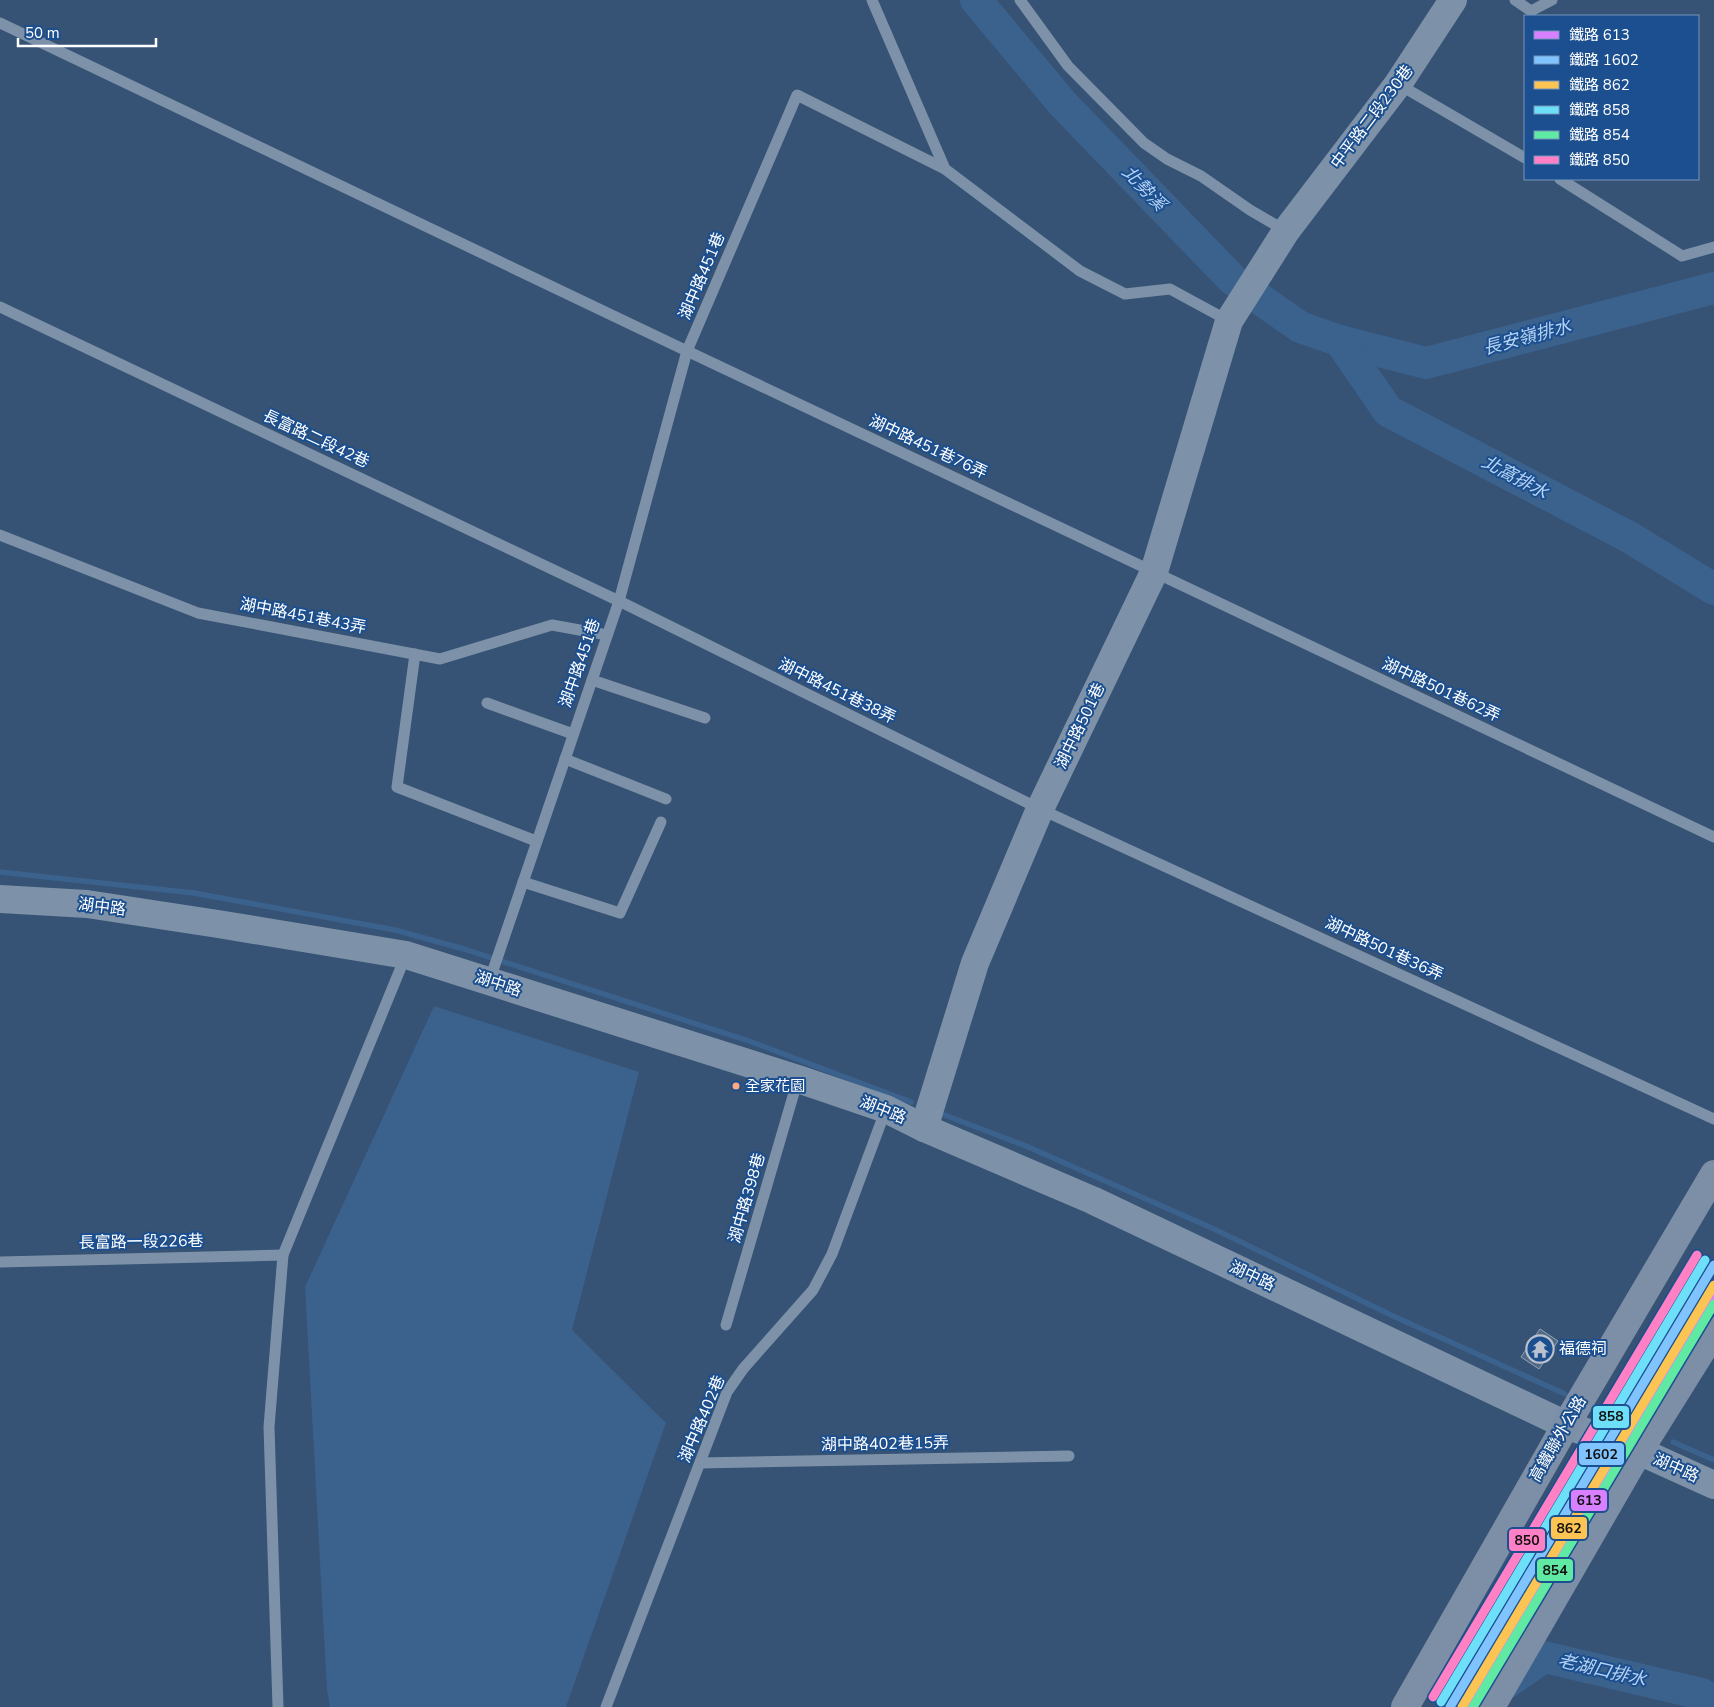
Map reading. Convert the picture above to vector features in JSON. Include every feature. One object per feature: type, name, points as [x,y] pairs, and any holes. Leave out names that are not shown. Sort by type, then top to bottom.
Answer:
[{"type":"main road","name":"高鐵聯外公路","points":[[1405,1707],[1566,1425],[1714,1174]]},
{"type":"main road","points":[[1491,1707],[1639,1451],[1714,1330]]},
{"type":"street","name":"中平路二段230巷","points":[[1229,321],[1286,231],[1398,84],[1453,0]]},
{"type":"street","name":"湖中路501巷","points":[[924,1128],[976,963],[1040,809],[1154,572],[1229,321]]},
{"type":"street","name":"湖中路","points":[[0,899],[87,904],[228,925],[406,955],[798,1079],[886,1109],[924,1128],[1092,1200],[1566,1425],[1639,1451],[1714,1485]]},
{"type":"lane","points":[[872,0],[945,169]]},
{"type":"lane","points":[[1020,0],[1068,66],[1144,144],[1167,159],[1201,176],[1250,210],[1286,231]]},
{"type":"lane","points":[[1515,0],[1531,11],[1552,0]]},
{"type":"lane","name":"湖中路451巷76弄","points":[[0,23],[1154,572]]},
{"type":"lane","points":[[1398,84],[1524,157]]},
{"type":"lane","name":"湖中路451巷","points":[[489,982],[619,601],[687,351],[797,96],[945,169],[1080,272],[1125,294],[1170,289],[1229,321]]},
{"type":"lane","points":[[1562,180],[1682,256],[1714,246]]},
{"type":"lane","name":"長富路二段42巷","points":[[0,307],[619,601]]},
{"type":"lane","name":"湖中路451巷43弄","points":[[0,535],[198,613],[440,659],[552,625],[607,635]]},
{"type":"lane","name":"湖中路501巷62弄","points":[[1154,572],[1714,837]]},
{"type":"lane","name":"湖中路451巷38弄","points":[[619,601],[1040,809]]},
{"type":"lane","points":[[415,654],[397,787],[536,841]]},
{"type":"lane","points":[[592,680],[705,718]]},
{"type":"lane","points":[[487,703],[573,734]]},
{"type":"lane","points":[[565,759],[666,799]]},
{"type":"lane","name":"湖中路501巷36弄","points":[[1040,809],[1714,1119]]},
{"type":"lane","points":[[522,882],[620,913],[661,822]]},
{"type":"lane","points":[[278,1707],[269,1427],[282,1254],[406,955]]},
{"type":"lane","name":"湖中路398巷","points":[[726,1325],[798,1079]]},
{"type":"lane","name":"湖中路402巷","points":[[606,1707],[727,1392],[743,1369],[813,1290],[832,1254],[886,1109]]},
{"type":"lane","name":"長富路一段226巷","points":[[0,1262],[282,1254]]},
{"type":"lane","name":"湖中路402巷15弄","points":[[700,1463],[1069,1456]]},
{"type":"water","points":[[434,1006],[639,1072],[572,1330],[666,1423],[566,1707],[330,1707],[327,1690],[305,1287]]},
{"type":"building","name":"福德祠","points":[[1540,1329],[1558,1341],[1539,1369],[1521,1357]]},
{"type":"waterway","name":"北勢溪","points":[[976,0],[1063,104],[1233,280],[1300,327],[1340,341],[1426,363],[1714,288]]},
{"type":"waterway","name":"北窩排水","points":[[1340,341],[1388,411],[1629,537],[1714,589]]},
{"type":"waterway","points":[[0,872],[194,893],[395,930],[464,949],[749,1041],[911,1102]]},
{"type":"waterway","points":[[942,1114],[1026,1146],[1214,1229],[1391,1315],[1565,1394]]},
{"type":"waterway","points":[[1673,1442],[1714,1460]]},
{"type":"waterway","name":"老湖口排水","points":[[1471,1707],[1544,1657],[1702,1694],[1714,1702]]},
{"type":"rail line","name":"850","points":[[1433,1697],[1697,1255]]},
{"type":"rail line","name":"858","points":[[1441,1702],[1705,1260]]},
{"type":"rail line","name":"1602","points":[[1450,1707],[1714,1265]]},
{"type":"rail line","name":"862","points":[[1462,1707],[1714,1285]]},
{"type":"rail line","name":"613","points":[[1464,1707],[1714,1294]]},
{"type":"rail line","name":"854","points":[[1473,1707],[1714,1304]]},
{"type":"place","name":"全家花園","points":[[736,1086]]},
{"type":"place","name":"福德祠","points":[[1540,1349]]},
{"type":"water label","name":"長安嶺排水","points":[[1527,337]]}]
